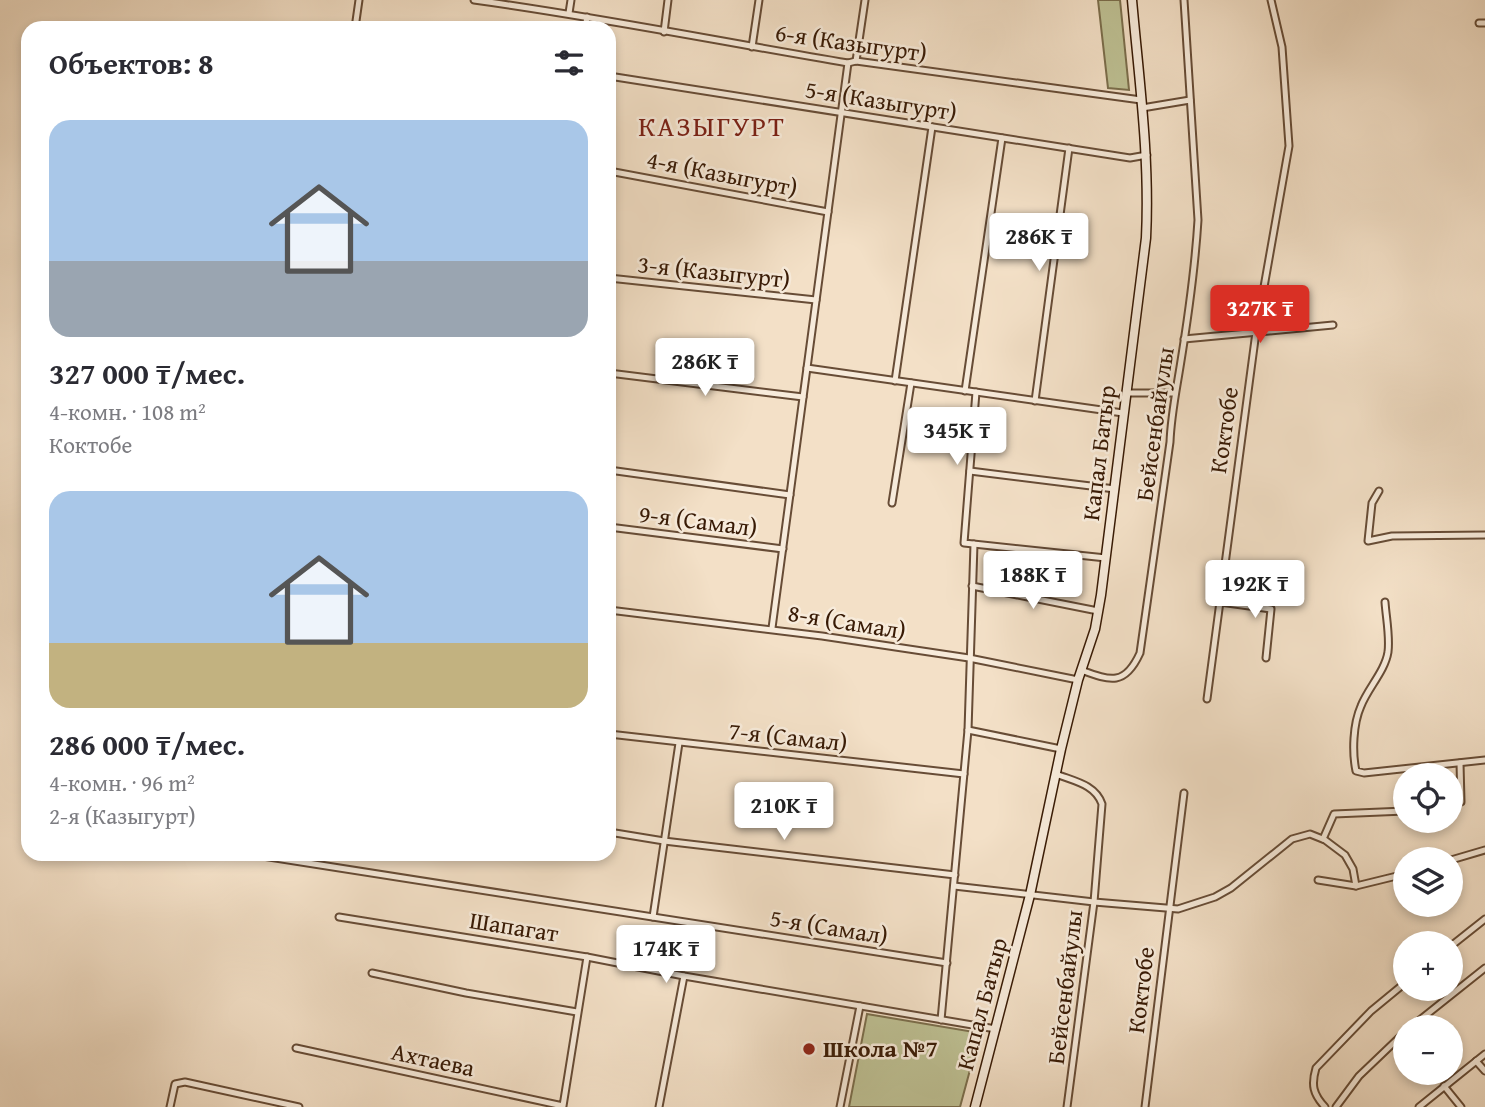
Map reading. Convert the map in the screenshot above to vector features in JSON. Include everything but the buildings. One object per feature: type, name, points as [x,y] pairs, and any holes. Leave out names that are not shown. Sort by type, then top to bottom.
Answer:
[{"type":"main road","name":"Капал Батыр","points":[[975,1107],[1030,895],[1078,680],[1098,611],[1106,558],[1146,238],[1148,197],[1147,155],[1132,0]]},
{"type":"street","points":[[356,21],[359,0]]},
{"type":"street","name":"6-я (Казыгурт)","points":[[474,0],[608,21]]},
{"type":"street","points":[[569,13],[571,0]]},
{"type":"street","points":[[664,32],[668,0]]},
{"type":"street","points":[[752,47],[760,0]]},
{"type":"street","points":[[856,61],[865,0]]},
{"type":"street","name":"Бейсенбайулы","points":[[1082,670],[1107,680],[1121,677],[1133,669],[1140,653],[1196,256],[1198,220],[1184,0]]},
{"type":"street","name":"Коктобе","points":[[1207,699],[1256,332],[1289,146],[1282,47],[1271,0]]},
{"type":"street","points":[[586,21],[587,17]]},
{"type":"street","name":"6-я (Казыгурт)","points":[[616,23],[848,63],[856,61],[1141,104],[1190,100]]},
{"type":"street","points":[[772,628],[848,63]]},
{"type":"street","name":"5-я (Казыгурт)","points":[[616,77],[1130,158],[1147,155]]},
{"type":"street","points":[[895,381],[932,127]]},
{"type":"street","points":[[965,391],[1002,138]]},
{"type":"street","points":[[1035,401],[1069,148]]},
{"type":"street","name":"4-я (Казыгурт)","points":[[616,172],[828,212]]},
{"type":"street","name":"3-я (Казыгурт)","points":[[616,279],[816,300]]},
{"type":"street","points":[[1184,339],[1333,325]]},
{"type":"street","points":[[807,368],[1123,413]]},
{"type":"street","points":[[616,374],[803,397]]},
{"type":"street","points":[[892,503],[911,383]]},
{"type":"street","points":[[976,392],[964,543],[1106,558]]},
{"type":"street","points":[[1126,393],[1175,393]]},
{"type":"street","points":[[616,471],[790,495]]},
{"type":"street","points":[[970,471],[1115,489]]},
{"type":"street","points":[[1379,491],[1372,503],[1368,541],[1392,536],[1485,535]]},
{"type":"street","name":"9-я (Самал)","points":[[616,528],[783,549]]},
{"type":"street","points":[[941,1020],[968,730],[974,544]]},
{"type":"street","points":[[972,586],[1098,611]]},
{"type":"street","points":[[1220,601],[1271,609],[1266,658]]},
{"type":"street","points":[[1385,602],[1388,652],[1360,707],[1354,761],[1356,771],[1364,773],[1393,770]]},
{"type":"street","name":"8-я (Самал)","points":[[616,611],[772,628],[969,658],[1078,680]]},
{"type":"street","points":[[968,730],[1061,749]]},
{"type":"street","name":"7-я (Самал)","points":[[616,735],[964,774]]},
{"type":"street","points":[[653,917],[679,743]]},
{"type":"street","points":[[1460,763],[1485,760]]},
{"type":"street","name":"Бейсенбайулы","points":[[1056,774],[1093,789],[1102,804],[1094,902],[1066,1107]]},
{"type":"street","name":"Коктобе","points":[[1145,1107],[1184,793]]},
{"type":"street","points":[[1323,839],[1334,814],[1393,812]]},
{"type":"street","points":[[616,833],[955,875]]},
{"type":"street","points":[[954,886],[1168,910],[1193,905],[1231,888],[1299,836],[1310,834],[1323,839],[1348,859],[1356,886]]},
{"type":"street","points":[[1463,856],[1485,850]]},
{"type":"street","name":"5-я (Самал)","points":[[295,861],[947,963]]},
{"type":"street","points":[[1318,880],[1356,886],[1393,877]]},
{"type":"street","name":"Шапагат","points":[[339,917],[587,957],[996,1029]]},
{"type":"street","points":[[1463,936],[1485,919]]},
{"type":"street","points":[[563,1107],[587,957]]},
{"type":"street","points":[[1426,1015],[1485,968]]},
{"type":"street","points":[[372,973],[577,1012]]},
{"type":"street","points":[[659,1107],[684,976]]},
{"type":"street","points":[[1325,1107],[1316,1098],[1313,1090],[1315,1068],[1393,993]]},
{"type":"street","points":[[840,1107],[860,1006]]},
{"type":"street","points":[[1336,1107],[1359,1076],[1393,1043]]},
{"type":"street","name":"Ахтаева","points":[[296,1048],[563,1107]]},
{"type":"street","points":[[1419,1107],[1485,1054]]},
{"type":"street","points":[[1476,1061],[1485,1071]]},
{"type":"street","points":[[170,1107],[174,1084],[185,1082],[299,1107]]},
{"type":"street","points":[[1444,1086],[1461,1107]]},
{"type":"green space","points":[[1098,0],[1120,0],[1129,90],[1108,88]]},
{"type":"green space","points":[[867,1014],[980,1033],[960,1107],[849,1107]]},
{"type":"place","name":"Школа №7","points":[[809,1049]]},
{"type":"district","name":"КАЗЫГУРТ","points":[[712,126]]}]
